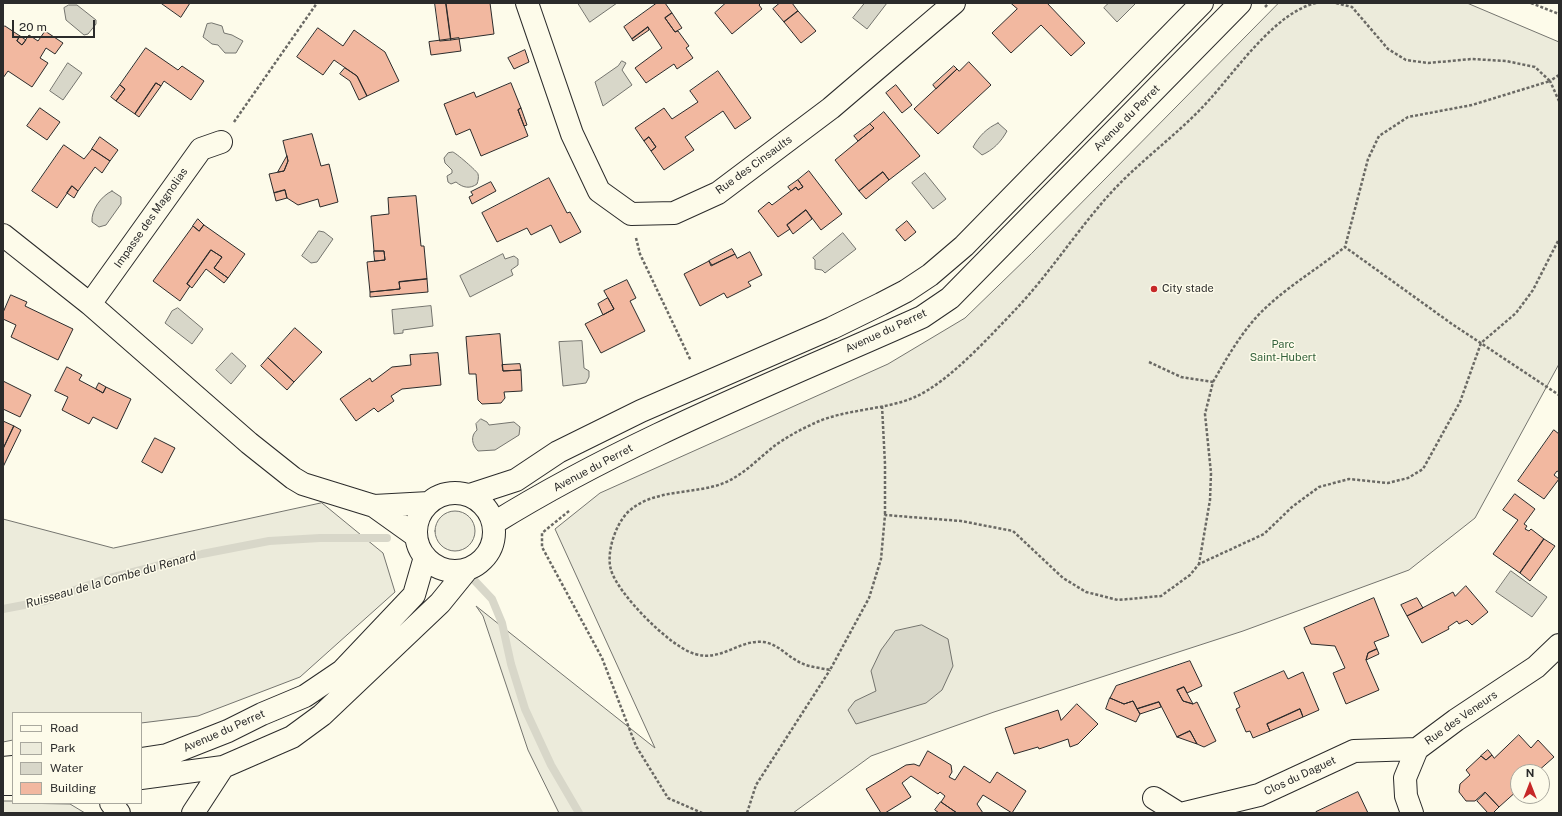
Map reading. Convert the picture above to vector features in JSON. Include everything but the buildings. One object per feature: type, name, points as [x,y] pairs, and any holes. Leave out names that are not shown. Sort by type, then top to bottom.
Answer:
[{"type":"street","points":[[527,3],[572,134],[599,191],[631,214]]},
{"type":"street","name":"Rue des Cinsaults","points":[[631,214],[674,213],[718,193],[831,108],[954,3]]},
{"type":"street","points":[[470,495],[516,480],[558,452],[641,411],[832,328],[900,294],[930,275],[964,246],[1202,3]]},
{"type":"street","name":"Avenue du Perret","points":[[494,523],[529,502],[648,438],[922,317],[950,298],[1240,3]]},
{"type":"street","name":"Impasse des Magnolias","points":[[90,304],[201,149],[221,142]]},
{"type":"street","points":[[3,235],[10,239],[90,304],[249,443],[293,478],[303,484],[374,506],[416,536]]},
{"type":"street","points":[[142,778],[223,767],[292,737],[322,714],[440,603],[466,571],[484,558],[491,548],[495,536],[494,523],[489,512],[481,502],[470,495],[458,492],[445,494],[434,499],[424,508],[418,520],[416,536],[418,546],[425,557],[435,566],[448,570],[466,571]]},
{"type":"street","points":[[374,506],[429,504]]},
{"type":"street","name":"Avenue du Perret","points":[[142,758],[167,755],[228,732],[262,714],[305,696],[342,671],[414,595],[425,557]]},
{"type":"street","name":"Rue des Veneurs","points":[[1412,813],[1406,796],[1404,778],[1417,749],[1456,720],[1536,667],[1559,645]]},
{"type":"street","points":[[305,696],[322,714]]},
{"type":"street","name":"Clos du Daguet","points":[[1185,813],[1259,795],[1354,751],[1417,749]]},
{"type":"street","points":[[193,813],[223,767]]},
{"type":"street","points":[[1154,798],[1178,813]]},
{"type":"street","points":[[112,804],[119,813]]},
{"type":"path","points":[[235,120],[317,3]]},
{"type":"path","points":[[1336,3],[1352,8],[1388,49],[1406,60],[1428,63],[1472,59],[1506,61],[1535,67],[1550,81],[1559,101]]},
{"type":"path","points":[[1531,3],[1559,14]]},
{"type":"path","points":[[885,515],[961,521],[1013,530],[1063,578],[1086,592],[1118,600],[1161,596],[1190,576],[1199,564],[1210,500],[1211,473],[1205,414],[1213,382],[1230,352],[1253,321],[1278,298],[1345,246],[1368,159],[1379,136],[1408,117],[1472,105],[1550,81],[1559,75]]},
{"type":"path","points":[[631,214],[640,254],[694,366]]},
{"type":"path","points":[[1199,564],[1264,534],[1292,507],[1319,487],[1349,479],[1388,483],[1408,478],[1422,469],[1460,402],[1481,343],[1516,313],[1533,290],[1559,239]]},
{"type":"path","points":[[1345,246],[1481,343],[1559,395]]},
{"type":"path","points":[[1149,362],[1181,377],[1213,382]]},
{"type":"path","points":[[747,813],[756,785],[830,670],[869,598],[881,559],[885,515],[885,464],[882,406]]},
{"type":"path","points":[[542,533],[542,548],[560,578],[602,658],[636,746],[668,798],[702,813]]},
{"type":"path","points":[[611,547],[610,566],[616,583],[663,636],[691,654],[709,658],[753,641],[770,642],[802,664],[830,670]]},
{"type":"green space","name":"Parc Saint-Hubert","points":[[1279,3],[1467,3],[1559,42],[1559,364],[1475,518],[1409,570],[1243,631],[994,712],[871,756],[793,813],[559,813],[528,750],[483,616],[476,606],[655,748],[555,529],[600,493],[888,364],[965,318],[1031,254]]},
{"type":"green space","points":[[322,503],[383,553],[395,592],[300,677],[198,716],[142,723],[142,712],[12,712],[12,740],[3,742],[3,519],[113,548]]},
{"type":"green space","points":[[459,511],[466,514],[472,520],[475,531],[474,539],[466,548],[459,551],[451,551],[444,548],[436,539],[435,527],[438,520],[447,512]]},
{"type":"green space","points":[[3,801],[12,801],[12,804],[70,804],[85,813],[3,813]]},
{"type":"water","points":[[578,3],[617,3],[590,22]]},
{"type":"water","points":[[865,3],[887,3],[867,29],[853,18]]},
{"type":"water","points":[[1109,3],[1136,3],[1117,22],[1104,8]]},
{"type":"water","points":[[69,5],[77,5],[96,20],[96,24],[88,34],[84,35],[66,20],[64,8]]},
{"type":"water","points":[[212,23],[222,26],[224,33],[232,35],[243,41],[236,53],[225,53],[218,45],[212,44],[203,37],[207,24]]},
{"type":"water","points":[[622,61],[626,63],[622,70],[632,85],[603,106],[595,82],[618,66]]},
{"type":"water","points":[[68,63],[82,73],[63,100],[50,91]]},
{"type":"water","points":[[998,123],[1007,131],[1002,139],[990,151],[982,155],[973,147],[978,139],[990,127]]},
{"type":"water","points":[[453,152],[477,172],[477,184],[472,187],[466,187],[461,186],[456,182],[451,184],[448,182],[447,176],[452,173],[452,170],[445,163],[444,158],[448,153]]},
{"type":"water","points":[[925,173],[946,199],[933,209],[912,183]]},
{"type":"water","points":[[112,191],[121,197],[121,204],[106,225],[99,227],[92,222],[93,213],[104,196]]},
{"type":"water","points":[[319,231],[324,232],[333,239],[317,262],[311,263],[302,256]]},
{"type":"water","points":[[843,233],[856,249],[825,273],[822,270],[815,269],[815,260],[813,258]]},
{"type":"water","points":[[503,254],[505,259],[514,256],[518,259],[518,265],[511,270],[513,275],[470,297],[460,276]]},
{"type":"water","points":[[431,306],[433,326],[403,330],[403,333],[394,334],[392,310]]},
{"type":"water","points":[[178,308],[203,329],[192,344],[165,323],[172,311]]},
{"type":"water","points":[[582,341],[584,368],[589,371],[589,377],[586,383],[563,386],[559,342]]},
{"type":"water","points":[[232,353],[246,366],[231,384],[216,370]]},
{"type":"water","points":[[481,419],[489,425],[514,422],[520,427],[519,435],[495,450],[478,451],[473,443],[473,435],[477,430],[476,424]]},
{"type":"water","points":[[1511,571],[1547,597],[1532,617],[1496,592]]},
{"type":"water","points":[[922,625],[948,639],[953,666],[942,690],[926,703],[856,724],[848,710],[855,701],[876,691],[871,671],[881,650],[895,631]]},
{"type":"waterway","name":"Ruisseau de la Combe du Renard","points":[[3,609],[45,601],[105,579],[202,554],[269,541],[320,538],[387,538]]},
{"type":"waterway","name":"Ruisseau de la Combe du Renard","points":[[475,581],[492,599],[502,623],[511,664],[525,709],[551,765],[579,813]]},
{"type":"place","name":"City stade","points":[[1154,289]]}]
